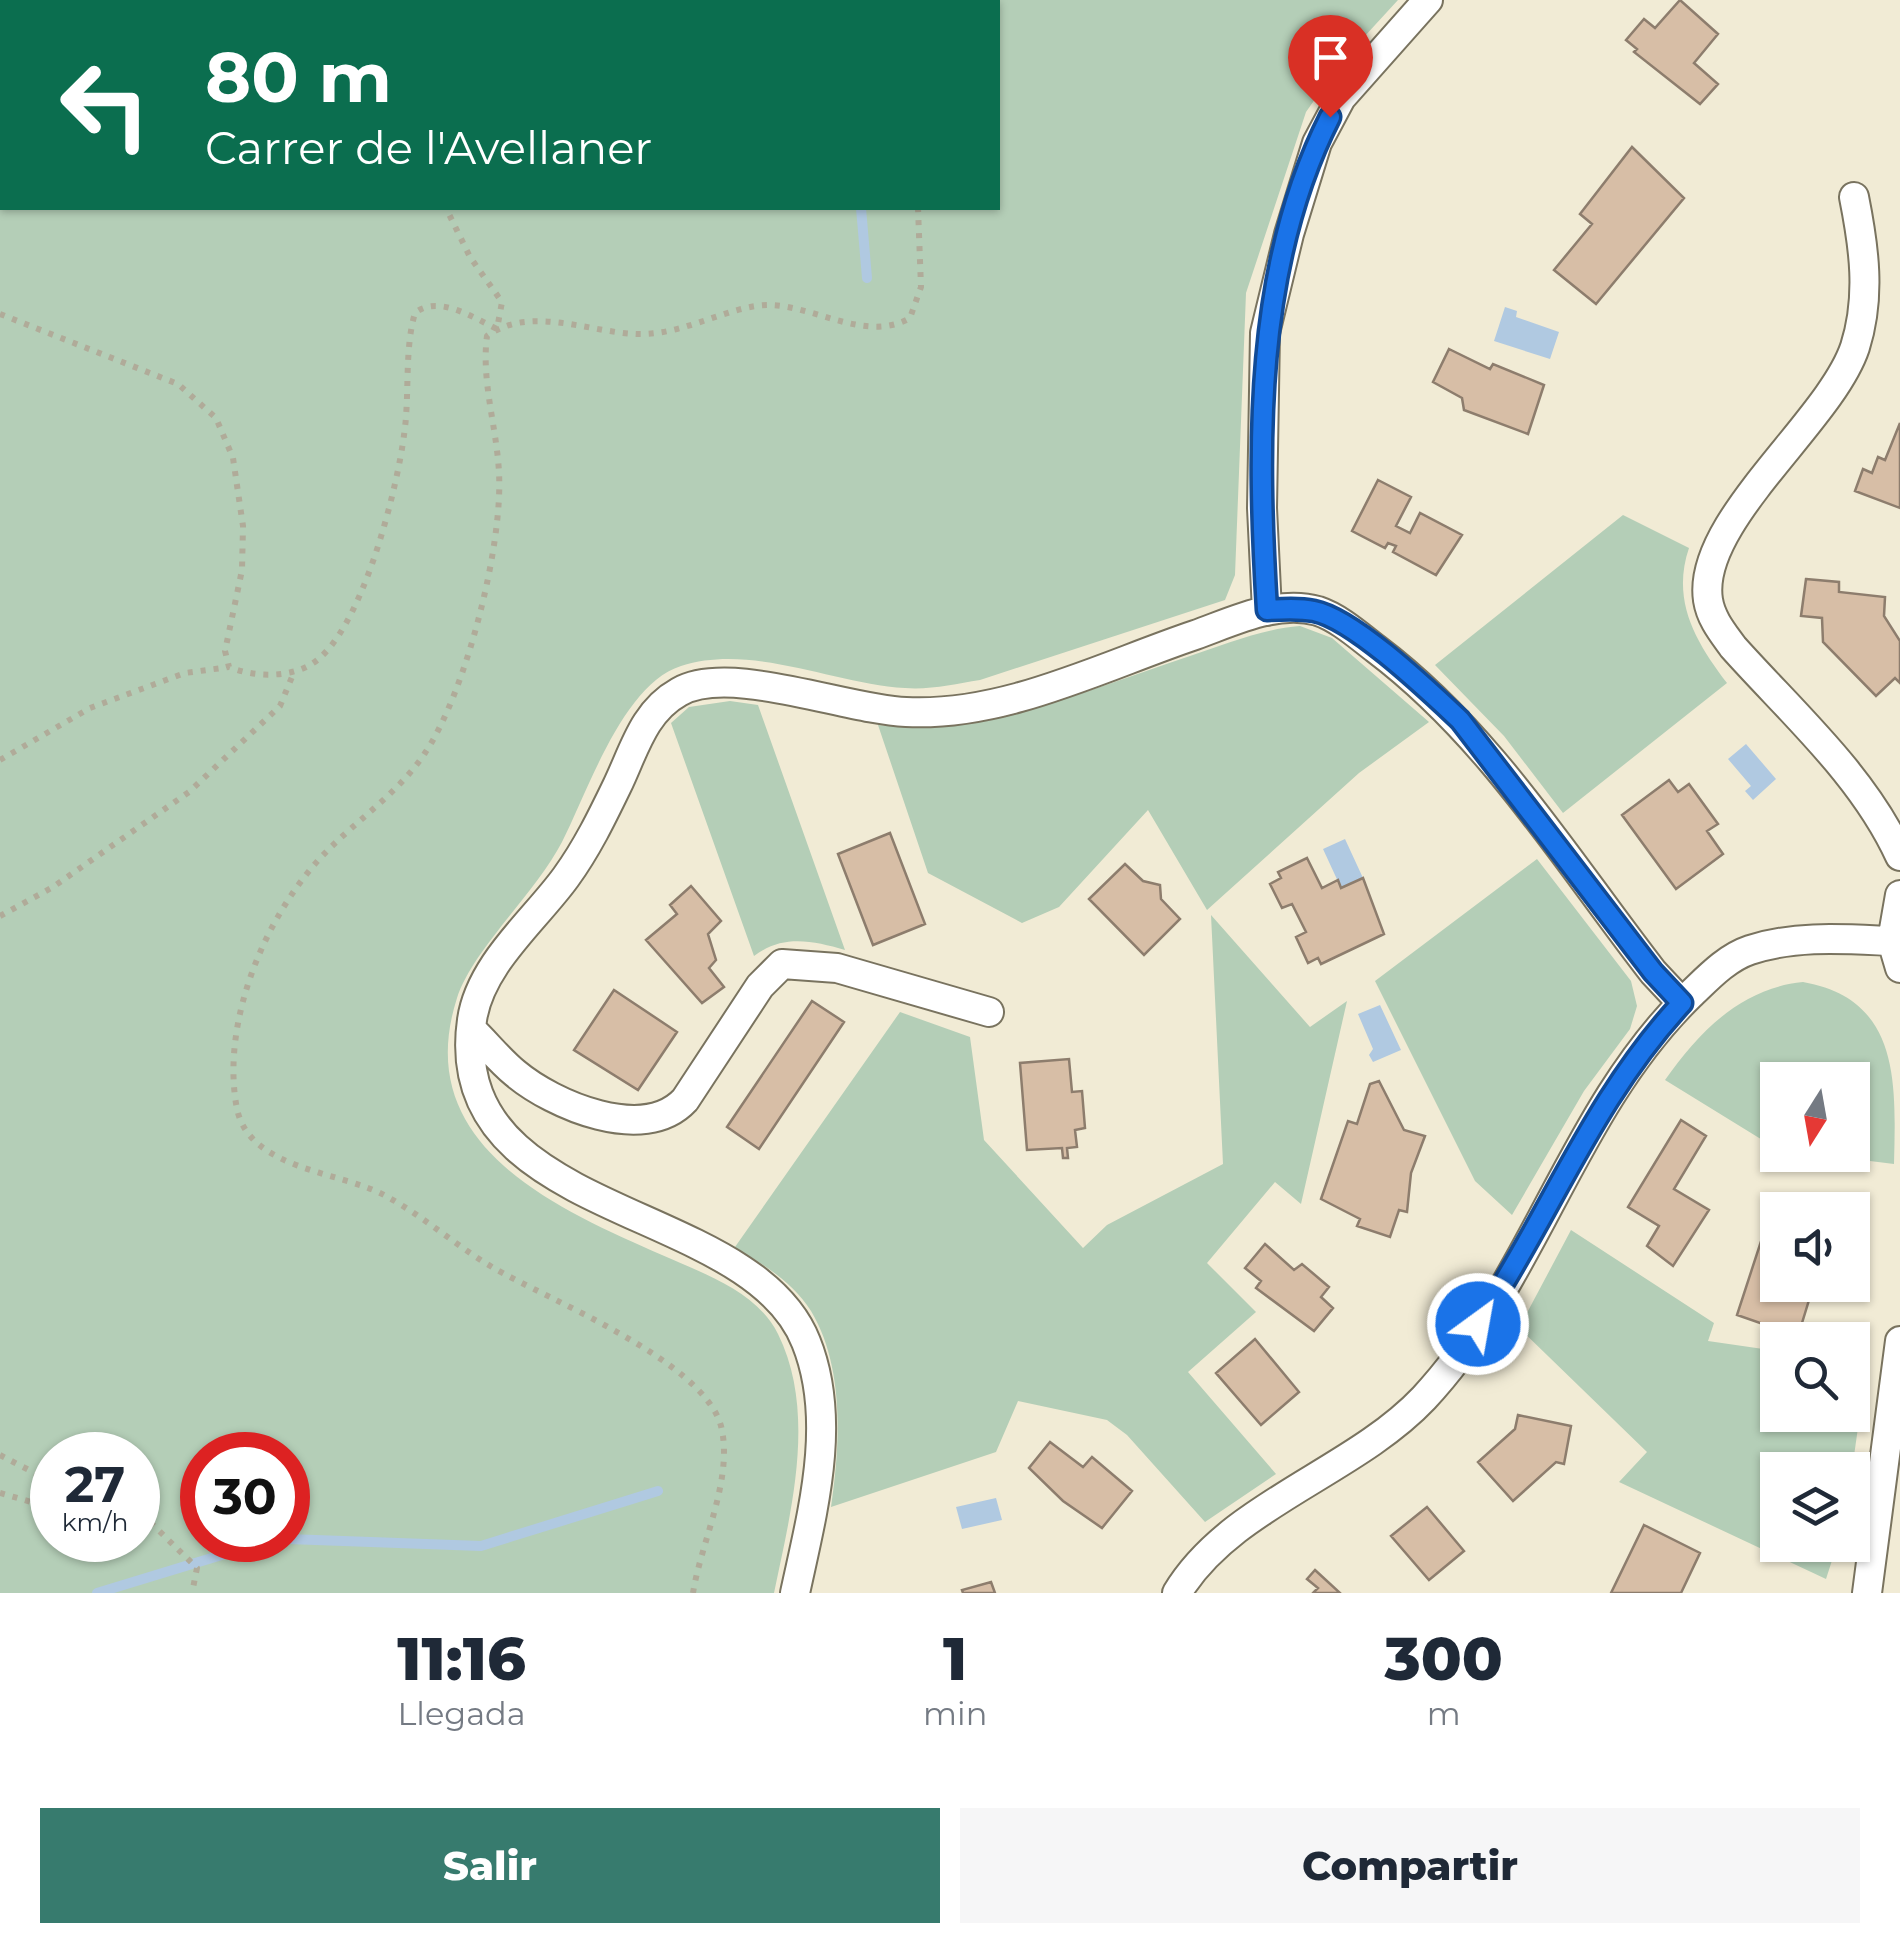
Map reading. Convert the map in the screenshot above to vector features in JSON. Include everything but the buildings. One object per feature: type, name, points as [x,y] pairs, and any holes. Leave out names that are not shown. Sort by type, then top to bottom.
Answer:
[{"type":"street","points":[[1267,610],[1262,508],[1266,333],[1289,234],[1317,143],[1341,98],[1428,0]]},
{"type":"street","points":[[1854,197],[1865,252],[1866,282],[1855,346],[1833,392],[1732,524],[1714,559],[1708,600],[1717,625],[1733,647],[1851,776],[1883,818],[1900,856]]},
{"type":"street","points":[[795,1593],[814,1499],[820,1406],[808,1344],[794,1318],[747,1271],[570,1187],[519,1150],[498,1124],[474,1076],[471,1029],[477,999],[489,975],[585,850],[640,732],[654,713],[684,688],[732,681],[904,712],[950,710],[1014,698],[1267,610],[1319,612],[1349,628],[1438,699],[1492,760],[1653,972],[1682,1003]]},
{"type":"street","points":[[1177,1593],[1192,1568],[1232,1535],[1310,1481],[1350,1460],[1425,1396],[1496,1298],[1590,1124],[1654,1033],[1714,972],[1746,952],[1788,941],[1896,954],[1900,895]]},
{"type":"street","points":[[471,1029],[514,1073],[550,1095],[596,1113],[638,1119],[677,1109],[768,974],[782,964],[837,968],[989,1012]]},
{"type":"street","points":[[1867,1593],[1900,1341]]},
{"type":"path","points":[[447,210],[470,257],[502,302],[496,329]]},
{"type":"path","points":[[693,1593],[722,1466],[720,1424],[699,1390],[592,1315],[491,1266],[382,1194],[272,1152],[242,1127],[234,1092],[240,1004],[250,974],[293,893],[324,854],[386,798],[424,756],[458,679],[498,531],[499,473],[484,353],[486,336],[496,329],[538,321],[640,334],[682,329],[752,306],[771,305],[859,325],[899,324],[910,318],[921,288],[918,210]]},
{"type":"path","points":[[0,760],[90,708],[185,673],[229,667],[244,674],[294,672],[314,664],[336,639],[387,524],[405,430],[415,313],[423,307],[437,306],[496,329]]},
{"type":"path","points":[[0,314],[178,384],[216,418],[233,458],[243,526],[242,570],[225,651],[229,667]]},
{"type":"path","points":[[0,916],[54,886],[189,792],[280,706],[294,672]]},
{"type":"path","points":[[0,1455],[30,1471]]},
{"type":"path","points":[[0,1492],[30,1501]]},
{"type":"path","points":[[160,1532],[197,1568],[192,1593]]},
{"type":"green space","points":[[1000,0],[1398,0],[1341,62],[1306,112],[1246,293],[1235,575],[1225,600],[980,680],[942,686],[878,685],[736,659],[681,666],[660,677],[625,716],[562,842],[476,960],[457,998],[448,1049],[454,1093],[472,1131],[501,1163],[577,1215],[727,1285],[769,1319],[790,1364],[796,1396],[793,1496],[774,1593],[0,1593],[0,210],[1000,210]]},
{"type":"green space","points":[[1623,515],[1689,548],[1684,567],[1685,603],[1705,652],[1727,683],[1563,813],[1504,736],[1435,665]]},
{"type":"green space","points":[[1300,626],[1332,638],[1429,722],[1359,773],[1207,910],[1148,810],[1059,907],[1022,923],[928,873],[878,725],[918,727],[997,717],[1244,638]]},
{"type":"green space","points":[[730,701],[758,705],[845,950],[810,942],[787,942],[754,956],[671,723],[689,707]]},
{"type":"green space","points":[[1537,859],[1631,981],[1637,1006],[1630,1029],[1584,1091],[1512,1215],[1475,1181],[1375,981]]},
{"type":"green space","points":[[1211,915],[1310,1027],[1347,1001],[1301,1204],[1275,1182],[1207,1263],[1256,1312],[1188,1372],[1276,1474],[1205,1522],[1127,1435],[1107,1420],[1018,1401],[996,1452],[831,1507],[837,1407],[830,1357],[822,1333],[795,1291],[735,1247],[900,1012],[970,1037],[984,1140],[1083,1248],[1107,1225],[1223,1164]]},
{"type":"green space","points":[[1803,982],[1835,991],[1858,1006],[1875,1025],[1892,1075],[1894,1164],[1870,1161],[1870,1062],[1760,1062],[1760,1139],[1665,1080],[1692,1045],[1724,1015],[1760,993]]},
{"type":"green space","points":[[1571,1230],[1714,1323],[1708,1341],[1760,1349],[1760,1432],[1857,1432],[1855,1452],[1760,1452],[1760,1548],[1619,1482],[1647,1452],[1519,1328]]},
{"type":"green space","points":[[1790,1562],[1832,1562],[1826,1579]]},
{"type":"water","points":[[1505,307],[1517,311],[1516,317],[1559,332],[1550,359],[1494,341]]},
{"type":"water","points":[[1746,744],[1776,779],[1753,800],[1745,791],[1751,786],[1728,759]]},
{"type":"water","points":[[1345,839],[1363,878],[1341,888],[1323,849]]},
{"type":"water","points":[[1380,1005],[1401,1050],[1373,1062],[1369,1055],[1373,1049],[1358,1014]]},
{"type":"water","points":[[996,1498],[1002,1520],[962,1529],[956,1507]]},
{"type":"waterway","points":[[861,210],[867,278]]},
{"type":"waterway","points":[[310,1540],[481,1546],[658,1491]]},
{"type":"waterway","points":[[97,1593],[199,1562]]},
{"type":"route","points":[[1330,117],[1317,143],[1289,234],[1266,333],[1262,508],[1267,610],[1319,612],[1349,628],[1460,720],[1653,972],[1682,1003],[1654,1033],[1590,1124],[1496,1298],[1478,1324]]}]
